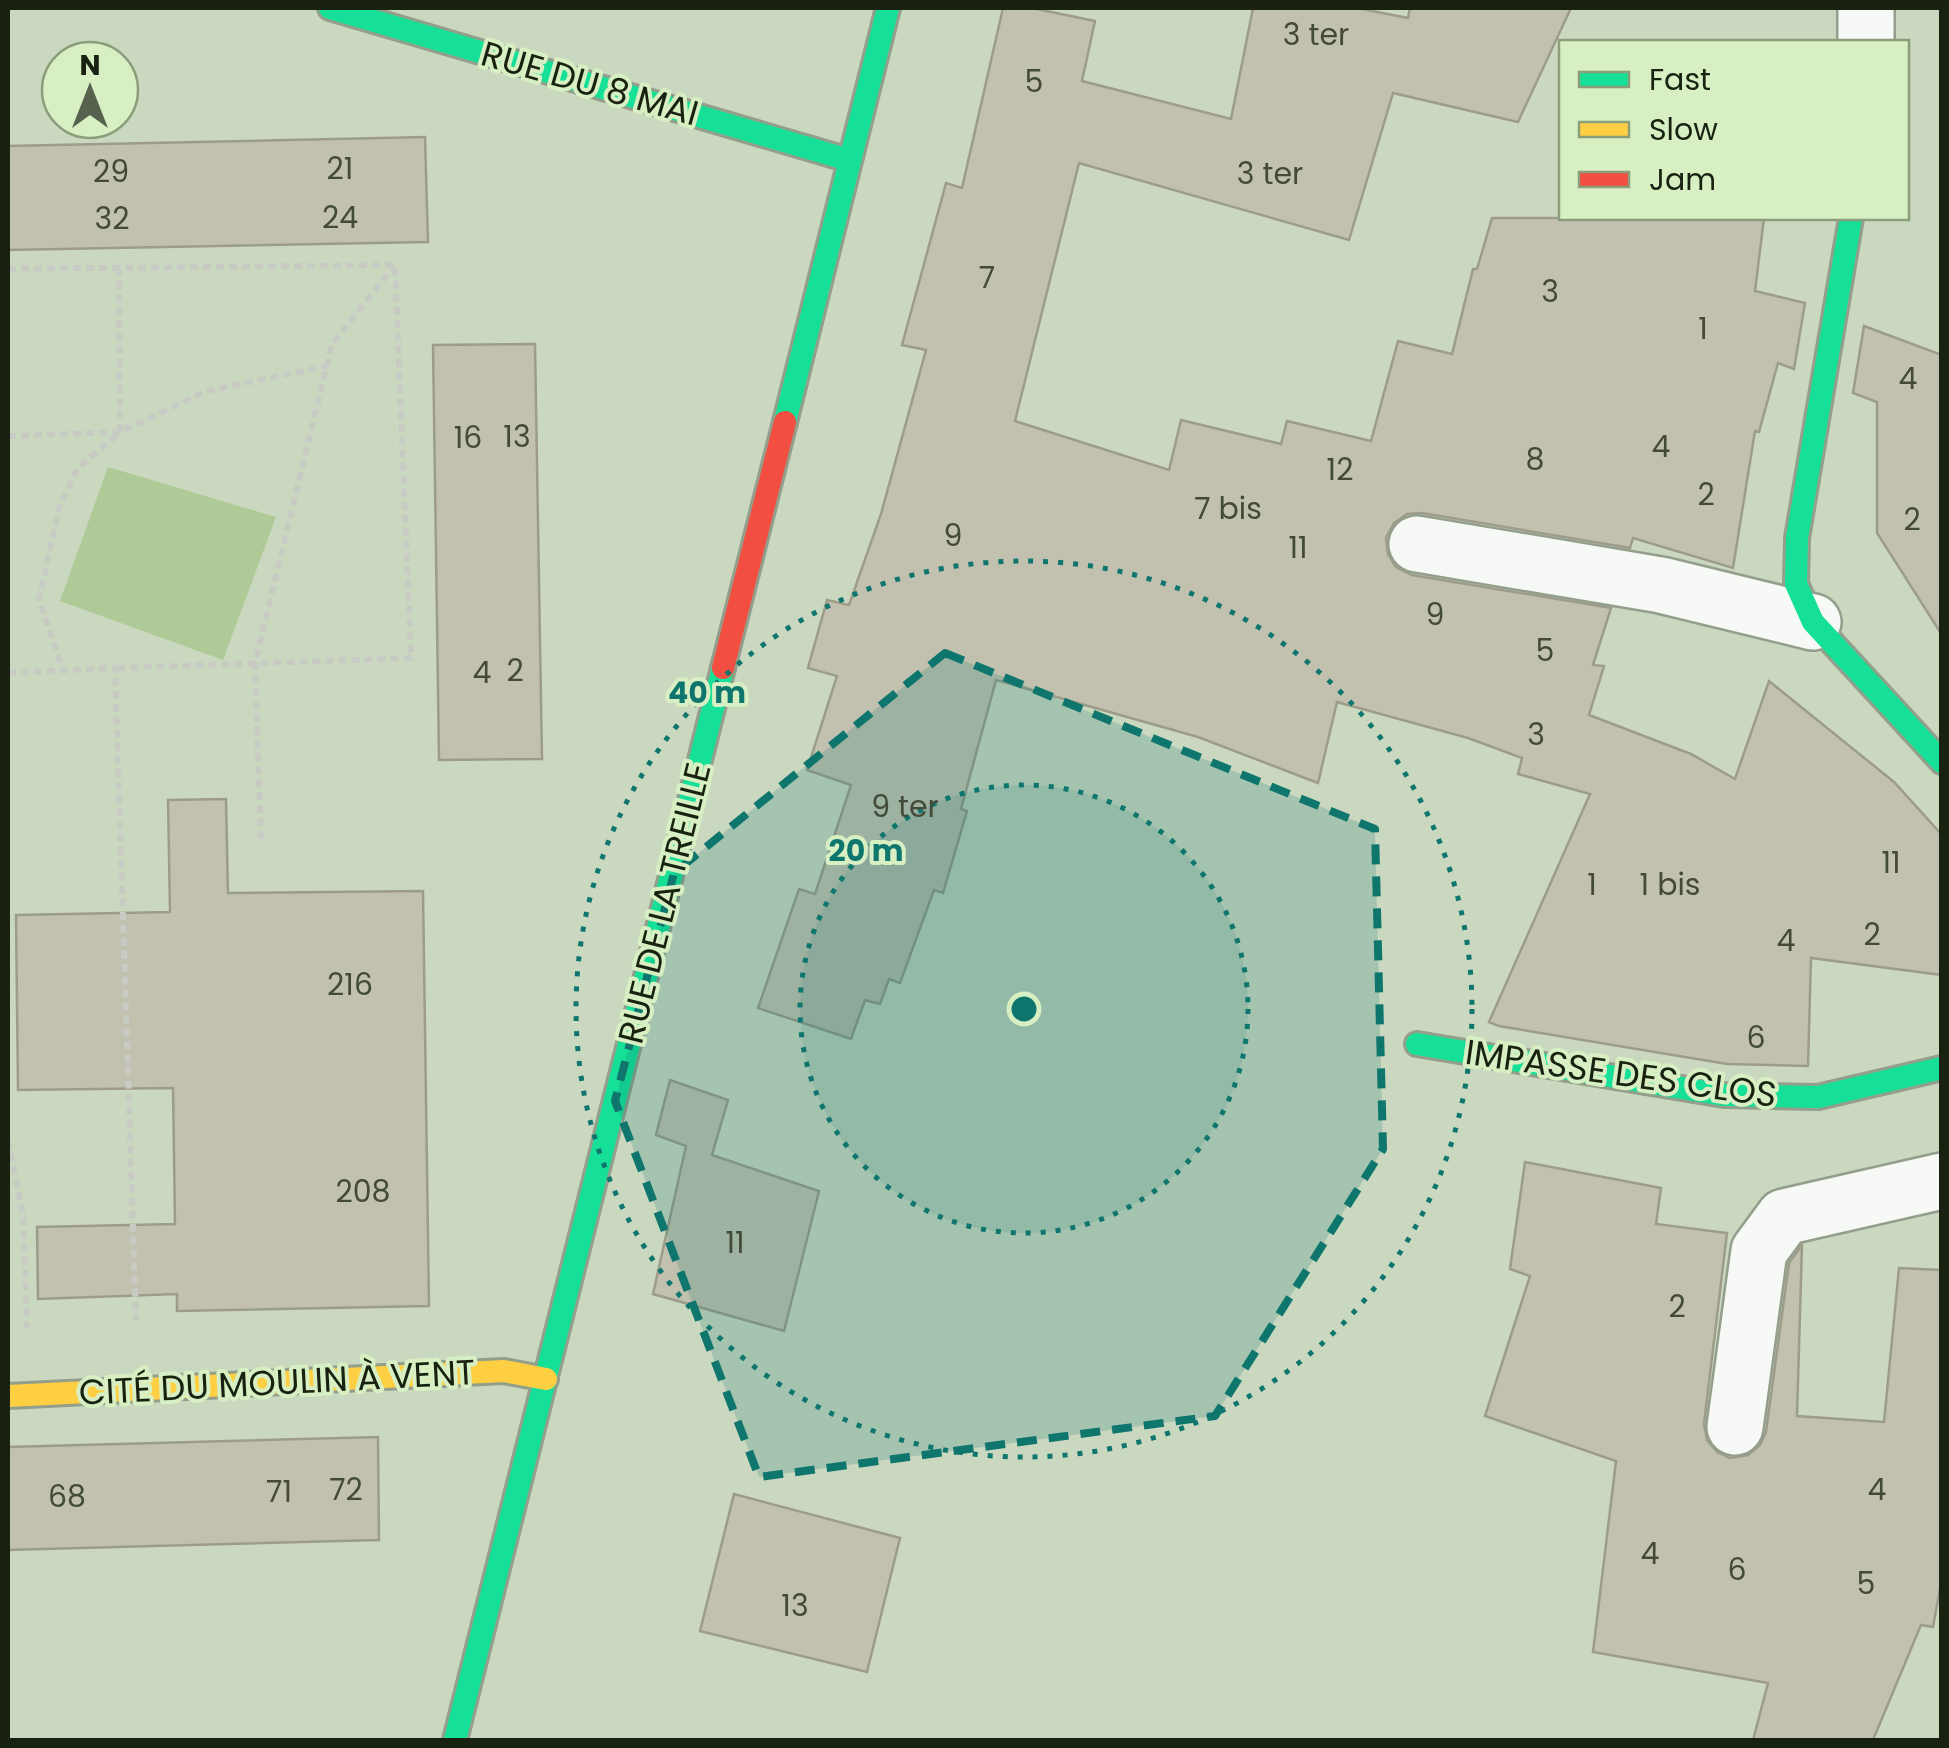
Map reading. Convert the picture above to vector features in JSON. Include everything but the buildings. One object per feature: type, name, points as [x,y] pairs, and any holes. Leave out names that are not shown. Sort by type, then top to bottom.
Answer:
[{"type":"street","name":"RUE DU 8 MAI","points":[[330,8],[849,160]]},
{"type":"street","name":"RUE DE LA TREILLE","points":[[454,1740],[888,8]]},
{"type":"street","points":[[1866,8],[1866,40]]},
{"type":"street","points":[[1851,220],[1797,538],[1796,584],[1813,622],[1942,762]]},
{"type":"street","points":[[1418,544],[1661,585],[1813,622]]},
{"type":"street","name":"IMPASSE DES CLOS","points":[[1418,1044],[1724,1095],[1818,1098],[1942,1068]]},
{"type":"street","points":[[1735,1427],[1759,1250],[1784,1217],[1942,1181]]},
{"type":"street","name":"CITÉ DU MOULIN À VENT","points":[[18,1395],[504,1371],[546,1379]]},
{"type":"path","points":[[8,269],[395,265]]},
{"type":"path","points":[[261,839],[255,663],[332,344],[395,265]]},
{"type":"path","points":[[8,672],[411,658],[395,265]]},
{"type":"path","points":[[118,268],[120,432]]},
{"type":"path","points":[[63,671],[39,599],[59,508],[77,469],[120,432],[206,391],[326,366]]},
{"type":"path","points":[[8,436],[120,432]]},
{"type":"path","points":[[115,668],[138,1387]]},
{"type":"path","points":[[8,1141],[23,1214],[18,1395]]},
{"type":"highlighted area","points":[[945,653],[1375,829],[1383,1149],[1215,1416],[759,1477],[615,1101],[674,873]]},
{"type":"green space","points":[[108,467],[276,517],[223,660],[60,601]]},
{"type":"traffic: fast","points":[[330,8],[849,160]]},
{"type":"traffic: fast","points":[[785,422],[888,8]]},
{"type":"traffic: fast","points":[[1851,220],[1797,538],[1796,584],[1813,622],[1942,762]]},
{"type":"traffic: fast","points":[[455,1740],[723,668]]},
{"type":"traffic: fast","points":[[1417,1044],[1724,1095],[1818,1097],[1942,1068]]},
{"type":"traffic: slow","points":[[8,1396],[504,1371],[546,1379]]},
{"type":"traffic: jam","points":[[723,668],[785,422]]}]
